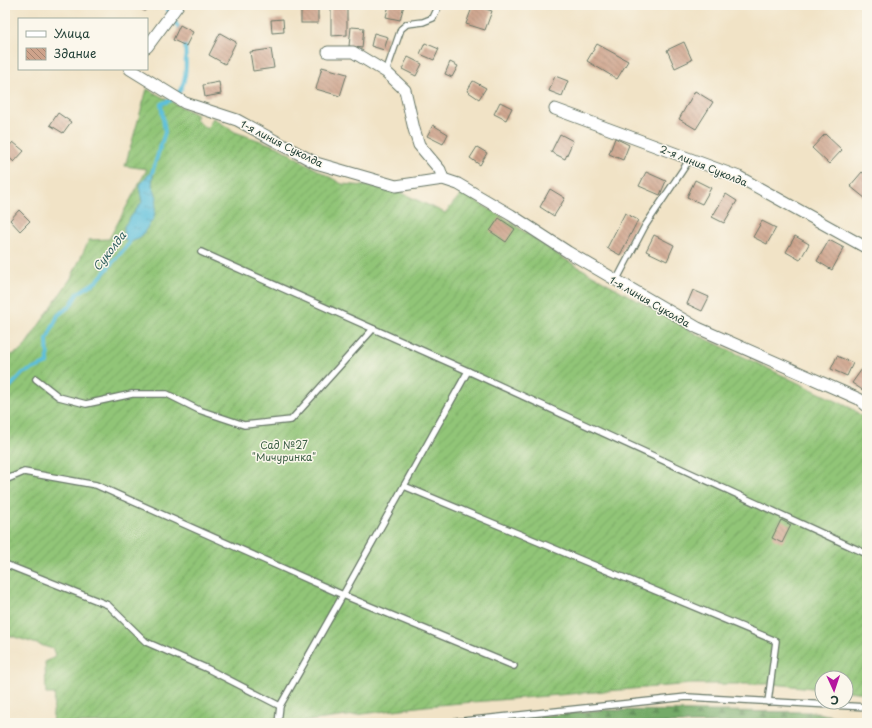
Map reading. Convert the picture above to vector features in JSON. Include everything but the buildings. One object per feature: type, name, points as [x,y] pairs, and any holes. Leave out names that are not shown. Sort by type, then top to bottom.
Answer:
[{"type":"street","points":[[148,46],[178,5]]},
{"type":"street","points":[[328,52],[353,52],[386,72],[405,90],[419,145],[440,170],[443,179]]},
{"type":"street","name":"1-я линия Суколда","points":[[132,70],[185,103],[237,120],[316,163],[396,186],[443,179],[458,184],[511,215],[616,281],[698,328],[859,399],[867,406]]},
{"type":"street","name":"2-я линия Суколда","points":[[555,109],[740,177],[867,248]]},
{"type":"lane","points":[[386,72],[401,29],[407,24],[423,22],[432,18],[439,5]]},
{"type":"lane","points":[[616,281],[645,226],[690,159]]},
{"type":"lane","points":[[201,252],[468,371],[867,554]]},
{"type":"lane","points":[[36,379],[59,397],[86,404],[132,394],[167,394],[199,410],[244,425],[291,420],[373,329]]},
{"type":"lane","points":[[278,723],[280,706],[344,595],[468,371]]},
{"type":"lane","points":[[5,480],[24,472],[96,485],[344,595],[514,666]]},
{"type":"lane","points":[[404,486],[776,641],[768,702]]},
{"type":"lane","points":[[5,564],[108,605],[146,642],[208,669],[280,706]]},
{"type":"lane","points":[[444,723],[687,697],[867,707]]},
{"type":"green space","name":"Сад №27 \"Мичуринка\"","points":[[147,89],[197,115],[195,119],[207,129],[213,118],[235,132],[278,147],[342,184],[391,188],[445,213],[462,193],[503,217],[561,257],[698,335],[853,409],[867,421],[867,693],[854,692],[854,670],[814,670],[814,688],[773,684],[692,684],[425,706],[293,723],[52,723],[55,694],[46,694],[45,662],[55,657],[53,649],[5,634],[5,358],[22,350],[71,278],[89,240],[109,239],[147,169],[125,166]]},
{"type":"green space","points":[[603,710],[813,712],[867,723],[471,723]]},
{"type":"water","points":[[154,168],[152,185],[157,197],[154,218],[140,238],[129,243],[124,239],[124,226],[142,202],[139,186]]},
{"type":"waterway","name":"Суколда","points":[[165,5],[181,32]]},
{"type":"waterway","name":"Суколда","points":[[152,173],[165,132],[161,104],[173,99],[178,94],[184,80],[186,65],[185,42]]},
{"type":"waterway","name":"Суколда","points":[[5,390],[8,389],[23,373],[48,363],[47,339],[58,315],[70,306],[78,293],[97,281],[129,243],[130,239]]}]
